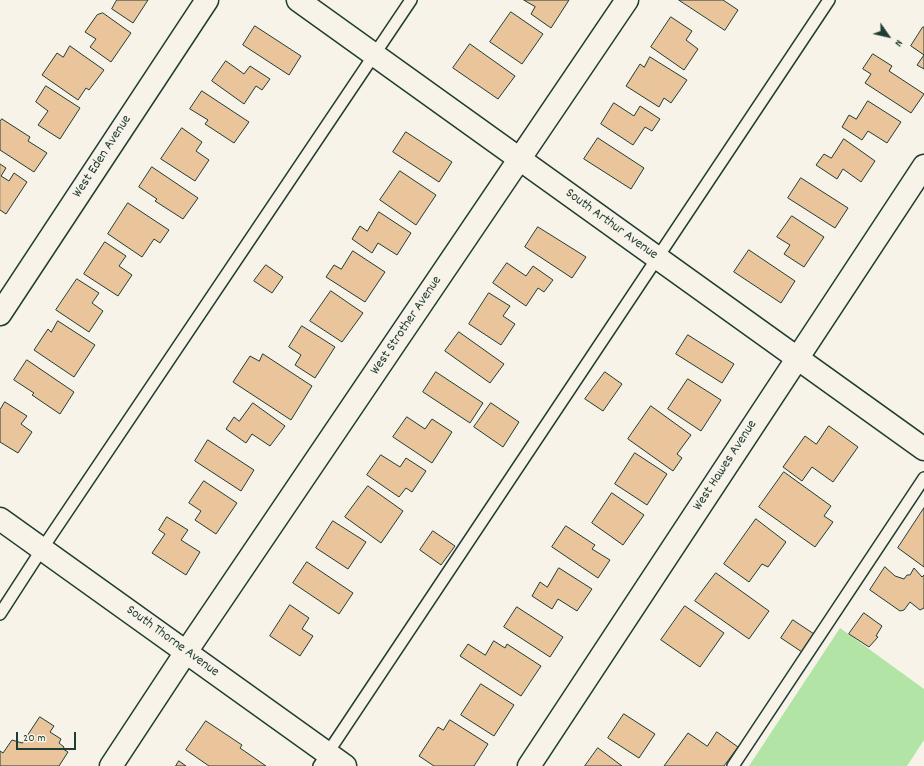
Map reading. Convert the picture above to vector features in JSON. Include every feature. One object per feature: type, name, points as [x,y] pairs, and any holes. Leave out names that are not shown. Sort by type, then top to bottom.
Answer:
[{"type":"street","name":"West Eden Avenue","points":[[0,314],[207,0]]},
{"type":"street","name":"South Arthur Avenue","points":[[298,0],[924,449]]},
{"type":"street","name":"West Strother Avenue","points":[[111,766],[186,652],[627,0]]},
{"type":"street","name":"West Hawes Avenue","points":[[529,766],[924,166]]},
{"type":"street","name":"South Thorne Avenue","points":[[0,519],[186,652],[330,762]]},
{"type":"lane","points":[[0,614],[42,548],[411,0]]},
{"type":"lane","points":[[330,762],[657,257],[829,0]]},
{"type":"lane","points":[[733,766],[924,478]]},
{"type":"green space","points":[[840,628],[924,689],[924,740],[907,766],[749,766]]},
{"type":"building","points":[[117,0],[148,0],[133,23],[112,9]]},
{"type":"building","points":[[524,0],[569,0],[551,28],[531,14],[535,7]]},
{"type":"building","points":[[679,0],[723,0],[738,10],[725,30]]},
{"type":"building","points":[[511,12],[543,34],[522,64],[490,42]]},
{"type":"building","points":[[103,13],[131,33],[111,62],[90,47],[96,39],[85,32],[97,15]]},
{"type":"building","points":[[671,17],[692,31],[686,40],[698,49],[684,70],[651,47]]},
{"type":"building","points":[[255,26],[301,56],[289,75],[243,45]]},
{"type":"building","points":[[924,27],[924,55],[911,46]]},
{"type":"building","points":[[470,44],[515,76],[498,99],[453,68]]},
{"type":"building","points":[[70,46],[104,70],[89,90],[86,88],[78,100],[42,75],[57,53],[63,57]]},
{"type":"building","points":[[873,54],[892,66],[889,71],[924,94],[911,113],[865,83],[871,74],[863,69]]},
{"type":"building","points":[[924,55],[924,69],[917,65]]},
{"type":"building","points":[[650,57],[687,80],[671,103],[664,98],[659,107],[626,86],[640,64],[644,67]]},
{"type":"building","points":[[226,61],[244,74],[250,66],[270,79],[262,90],[256,86],[244,104],[212,81]]},
{"type":"building","points":[[46,86],[80,108],[60,139],[38,125],[48,111],[36,102]]},
{"type":"building","points":[[202,91],[249,122],[234,143],[205,124],[208,120],[190,109]]},
{"type":"building","points":[[868,101],[901,122],[887,143],[868,131],[862,140],[842,127],[849,115],[856,119]]},
{"type":"building","points":[[614,103],[634,116],[640,106],[660,119],[652,131],[645,127],[633,145],[601,124]]},
{"type":"building","points":[[2,119],[30,137],[28,141],[47,153],[34,172],[0,150],[0,122]]},
{"type":"building","points":[[182,128],[202,142],[196,151],[209,160],[195,181],[161,159]]},
{"type":"building","points":[[406,132],[452,162],[439,182],[393,152]]},
{"type":"building","points":[[598,138],[644,168],[631,189],[584,159]]},
{"type":"building","points":[[844,139],[875,161],[861,182],[843,169],[837,179],[816,165],[824,154],[831,158]]},
{"type":"building","points":[[0,164],[6,168],[1,176],[9,181],[14,173],[27,182],[6,214],[0,210]]},
{"type":"building","points":[[152,167],[198,198],[183,219],[155,201],[157,199],[139,187]]},
{"type":"building","points":[[400,171],[436,195],[416,225],[380,200]]},
{"type":"building","points":[[801,178],[848,208],[835,228],[788,198]]},
{"type":"building","points":[[128,203],[169,230],[160,243],[154,239],[142,257],[108,234]]},
{"type":"building","points":[[379,212],[411,233],[397,255],[378,243],[372,253],[352,239],[360,226],[367,231]]},
{"type":"building","points":[[792,216],[824,237],[804,267],[784,254],[790,245],[777,237]]},
{"type":"building","points":[[538,227],[586,257],[572,278],[525,247]]},
{"type":"building","points":[[105,242],[126,256],[119,266],[132,275],[118,296],[84,274]]},
{"type":"building","points":[[749,250],[795,281],[781,303],[734,272]]},
{"type":"building","points":[[353,251],[385,272],[365,302],[326,277],[334,265],[341,269]]},
{"type":"building","points":[[507,263],[526,276],[533,266],[553,280],[544,292],[538,288],[526,306],[493,283]]},
{"type":"building","points":[[266,265],[283,277],[272,293],[254,281]]},
{"type":"building","points":[[77,279],[99,293],[92,303],[103,311],[89,332],[56,310]]},
{"type":"building","points":[[331,291],[363,313],[342,342],[310,321]]},
{"type":"building","points":[[489,293],[510,306],[503,316],[515,324],[501,345],[469,324]]},
{"type":"building","points":[[58,321],[95,345],[74,377],[34,350],[48,329],[51,332]]},
{"type":"building","points":[[302,326],[335,347],[315,378],[295,365],[301,355],[289,347]]},
{"type":"building","points":[[459,332],[504,364],[490,383],[445,351]]},
{"type":"building","points":[[688,335],[734,364],[722,383],[676,354]]},
{"type":"building","points":[[263,354],[312,386],[291,420],[233,382],[250,356],[259,361]]},
{"type":"building","points":[[27,360],[74,392],[60,414],[32,395],[34,393],[14,380]]},
{"type":"building","points":[[436,372],[483,403],[470,423],[423,392]]},
{"type":"building","points":[[605,372],[622,384],[603,411],[585,399]]},
{"type":"building","points":[[688,379],[721,400],[701,431],[668,409]]},
{"type":"building","points":[[5,402],[27,416],[21,424],[32,432],[18,453],[0,442],[0,410]]},
{"type":"building","points":[[253,403],[285,426],[270,446],[252,434],[246,443],[226,429],[234,417],[239,421]]},
{"type":"building","points":[[491,403],[519,422],[503,447],[474,427]]},
{"type":"building","points":[[651,406],[691,435],[677,454],[682,458],[673,471],[628,439]]},
{"type":"building","points":[[407,417],[425,429],[432,419],[452,432],[432,463],[393,437]]},
{"type":"building","points":[[829,426],[858,447],[833,482],[812,467],[802,481],[783,467],[805,436],[816,444]]},
{"type":"building","points":[[208,440],[254,470],[241,491],[195,461]]},
{"type":"building","points":[[635,453],[667,474],[647,505],[615,484]]},
{"type":"building","points":[[381,455],[400,467],[406,458],[426,471],[412,492],[406,488],[399,497],[367,475]]},
{"type":"building","points":[[784,472],[831,506],[824,516],[833,522],[815,547],[759,507]]},
{"type":"building","points":[[204,481],[237,503],[216,534],[195,520],[201,511],[189,503]]},
{"type":"building","points":[[368,486],[403,511],[381,543],[345,517]]},
{"type":"building","points":[[612,493],[644,515],[623,545],[592,523]]},
{"type":"building","points":[[924,508],[924,567],[898,548]]},
{"type":"building","points":[[167,517],[188,530],[181,540],[200,552],[186,575],[152,553],[165,534],[159,530]]},
{"type":"building","points":[[756,519],[786,542],[768,567],[762,564],[749,582],[724,564]]},
{"type":"building","points":[[333,521],[366,542],[348,569],[316,548]]},
{"type":"building","points":[[566,526],[595,545],[592,549],[610,560],[598,578],[552,547]]},
{"type":"building","points":[[433,531],[455,546],[441,565],[420,550]]},
{"type":"building","points":[[307,562],[353,593],[339,614],[293,583]]},
{"type":"building","points":[[885,567],[895,576],[904,579],[907,575],[910,575],[914,568],[922,577],[924,575],[924,608],[920,610],[910,602],[904,610],[900,611],[870,590]]},
{"type":"building","points":[[559,568],[592,589],[577,611],[558,599],[552,609],[532,596],[540,582],[547,587]]},
{"type":"building","points":[[716,573],[769,611],[749,639],[695,601]]},
{"type":"building","points":[[290,605],[309,618],[302,629],[313,636],[300,656],[270,636]]},
{"type":"building","points":[[685,606],[724,633],[700,667],[661,640]]},
{"type":"building","points":[[517,607],[563,637],[550,657],[504,627]]},
{"type":"building","points":[[864,613],[882,626],[876,636],[878,637],[869,647],[849,634]]},
{"type":"building","points":[[793,620],[814,634],[802,652],[781,638]]},
{"type":"building","points":[[494,641],[505,648],[507,644],[541,666],[521,696],[460,656],[468,644],[485,655]]},
{"type":"building","points":[[481,684],[514,705],[494,736],[461,715]]},
{"type":"building","points":[[624,714],[655,734],[639,758],[608,738]]},
{"type":"building","points":[[40,717],[54,726],[50,732],[61,739],[59,743],[64,747],[63,749],[68,752],[59,766],[0,766],[0,751],[3,753],[12,740],[22,743]]},
{"type":"building","points":[[450,720],[488,744],[474,766],[434,766],[419,756],[438,727],[443,730]]},
{"type":"building","points":[[206,721],[242,745],[240,748],[266,766],[209,766],[186,750]]},
{"type":"building","points":[[717,732],[738,747],[724,766],[664,766],[688,733],[707,746]]},
{"type":"building","points":[[598,748],[622,766],[585,766]]},
{"type":"building","points":[[179,761],[186,766],[176,766]]}]
